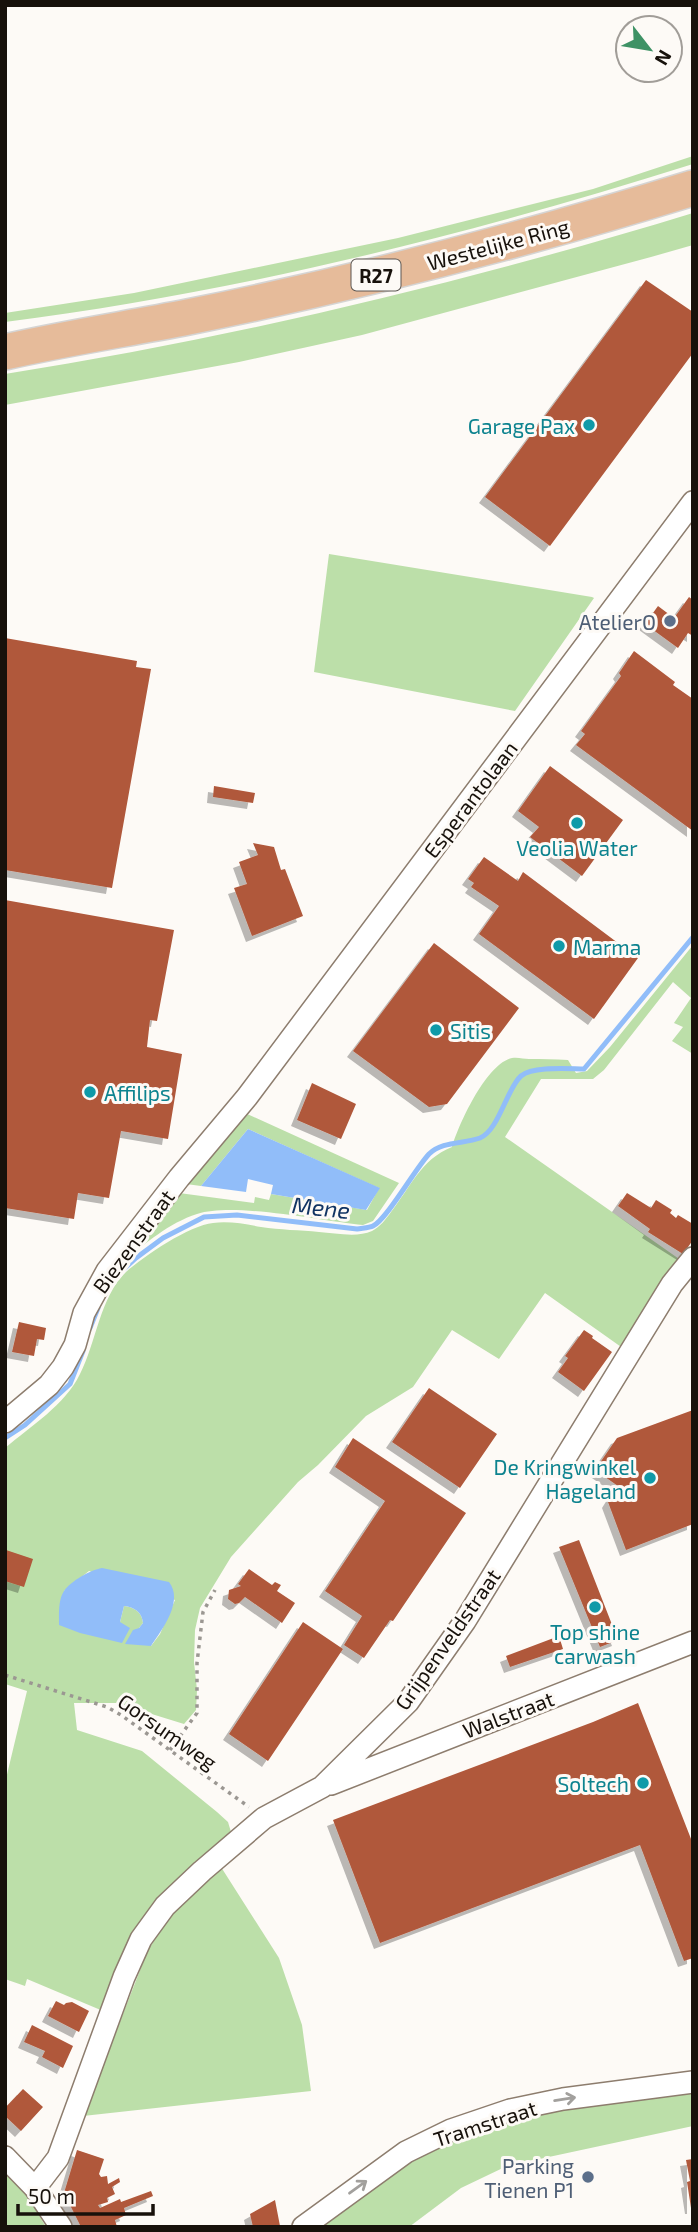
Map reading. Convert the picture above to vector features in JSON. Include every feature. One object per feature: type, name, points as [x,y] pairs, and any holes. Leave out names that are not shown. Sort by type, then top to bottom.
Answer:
[{"type":"main road","name":"Westelijke Ring","points":[[5,352],[188,317],[432,262],[592,219],[693,188]]},
{"type":"main road","name":"Westelijke Ring","points":[[5,344],[53,341]]},
{"type":"street","name":"Esperantolaan","points":[[247,1097],[693,502]]},
{"type":"street","name":"Biezenstraat","points":[[5,1422],[56,1376],[75,1345],[84,1313],[107,1271],[179,1178],[247,1097]]},
{"type":"street","name":"Grijpenveldstraat","points":[[35,2188],[58,2158],[124,1977],[141,1939],[165,1906],[202,1871],[264,1818],[322,1787],[408,1702],[465,1621],[672,1284],[693,1258]]},
{"type":"street","name":"Walstraat","points":[[322,1787],[693,1642]]},
{"type":"street","name":"Tramstraat","points":[[303,2227],[406,2152],[451,2130],[510,2110],[563,2099],[693,2082]]},
{"type":"street","points":[[5,2157],[35,2188],[61,2227]]},
{"type":"path","points":[[170,1750],[197,1713],[197,1663],[203,1612],[215,1590]]},
{"type":"path","name":"Gorsumweg","points":[[5,1675],[107,1707],[264,1818]]},
{"type":"green space","points":[[693,156],[693,164],[609,190],[353,258],[180,295],[5,322],[5,313],[134,293],[398,238],[593,189]]},
{"type":"green space","points":[[693,213],[693,245],[651,257],[362,335],[239,362],[5,405],[5,374],[179,343],[352,306],[523,262]]},
{"type":"green space","points":[[329,554],[594,598],[515,711],[314,672]]},
{"type":"green space","points":[[693,945],[693,1054],[672,1041],[683,1027],[674,1023],[691,998],[673,982],[604,1070],[593,1079],[541,1079],[505,1137],[682,1261],[624,1349],[545,1293],[499,1359],[452,1330],[413,1387],[366,1416],[298,1482],[231,1557],[200,1608],[195,1630],[196,1710],[184,1724],[116,1703],[74,1703],[77,1730],[142,1751],[228,1822],[231,1832],[220,1848],[178,1885],[103,2011],[27,1979],[25,1986],[5,1979],[5,1783],[27,1691],[5,1684],[5,1448],[66,1396],[86,1362],[104,1307],[117,1282],[155,1250],[192,1229],[213,1223],[346,1234],[372,1231],[385,1220],[424,1167],[441,1152],[452,1147],[475,1096],[502,1063],[512,1058],[568,1060],[576,1073],[587,1071],[610,1047]],"holes":[[[89,1571],[175,1600],[160,1634],[151,1646],[139,1628],[143,1623],[142,1619],[134,1609],[124,1606],[120,1622],[64,1591]]]},
{"type":"green space","points":[[245,1113],[399,1183],[373,1221],[363,1225],[278,1213],[213,1211],[197,1214],[177,1223],[158,1234],[124,1261],[179,1193],[254,1203],[255,1197],[269,1200],[271,1194],[367,1210],[379,1188],[248,1129],[201,1186],[186,1184]]},
{"type":"green space","points":[[221,1867],[279,1958],[302,2025],[311,2091],[83,2116],[148,1950],[177,1906]]},
{"type":"green space","points":[[693,2092],[693,2126],[507,2166],[461,2188],[409,2227],[319,2227],[380,2178],[439,2143],[528,2115]]},
{"type":"green space","points":[[5,2169],[17,2179],[46,2227],[5,2227]]},
{"type":"water","points":[[248,1129],[380,1188],[366,1210],[271,1194],[273,1185],[248,1179],[246,1192],[201,1186]]},
{"type":"water","points":[[102,1568],[169,1582],[173,1590],[173,1606],[151,1646],[125,1644],[133,1630],[143,1623],[139,1613],[124,1606],[120,1622],[130,1628],[122,1643],[59,1625],[60,1603],[64,1591],[81,1576]]},
{"type":"building","name":"Garage Pax","points":[[646,280],[693,312],[693,353],[550,546],[485,497]]},
{"type":"building","name":"AtelierO","points":[[689,597],[693,600],[693,636],[688,633],[678,648],[645,624],[658,606],[674,618]]},
{"type":"building","points":[[5,638],[137,661],[136,667],[151,669],[112,888],[5,870]]},
{"type":"building","points":[[634,651],[693,699],[693,831],[576,745],[585,734],[581,731],[621,676],[619,673]]},
{"type":"building","name":"Veolia Water","points":[[550,766],[623,820],[582,876],[530,837],[539,827],[518,811]]},
{"type":"building","points":[[214,786],[255,793],[253,803],[213,797]]},
{"type":"building","points":[[253,843],[274,847],[281,870],[285,869],[303,916],[252,936],[234,888],[247,884],[239,862],[258,855]]},
{"type":"building","name":"Marma","points":[[484,857],[518,881],[523,872],[638,958],[594,1019],[479,934],[499,906],[471,887],[474,883],[468,879]]},
{"type":"building","name":"Affilips","points":[[5,900],[174,930],[157,1021],[150,1020],[147,1047],[182,1054],[168,1139],[121,1131],[109,1198],[78,1193],[74,1219],[5,1208]]},
{"type":"building","name":"Sitis","points":[[434,943],[519,1008],[447,1104],[429,1107],[353,1051]]},
{"type":"building","points":[[312,1083],[356,1104],[341,1139],[297,1120]]},
{"type":"building","points":[[627,1193],[651,1208],[656,1200],[672,1210],[670,1213],[676,1218],[678,1215],[693,1224],[693,1240],[683,1254],[648,1232],[650,1229],[618,1206]]},
{"type":"building","points":[[19,1322],[46,1328],[44,1340],[37,1339],[34,1356],[12,1352]]},
{"type":"building","points":[[584,1330],[612,1352],[584,1391],[558,1372],[568,1358],[565,1356]]},
{"type":"building","points":[[429,1388],[497,1434],[460,1488],[392,1442]]},
{"type":"building","name":"De Kringwinkel Hageland","points":[[693,1410],[693,1524],[626,1550],[608,1502],[618,1486],[595,1470],[617,1438]]},
{"type":"building","points":[[353,1438],[466,1513],[393,1621],[390,1620],[364,1658],[344,1645],[362,1616],[325,1591],[385,1501],[335,1467]]},
{"type":"building","name":"Top shine carwash","points":[[579,1540],[618,1640],[600,1647],[559,1547]]},
{"type":"building","points":[[6,1550],[33,1559],[24,1587],[5,1581]]},
{"type":"building","points":[[249,1569],[272,1585],[275,1582],[281,1585],[277,1591],[295,1603],[282,1623],[245,1597],[235,1604],[228,1599],[229,1590],[241,1586],[238,1584]]},
{"type":"building","points":[[303,1622],[343,1649],[268,1761],[229,1734]]},
{"type":"building","points":[[559,1636],[563,1649],[510,1667],[506,1656]]},
{"type":"building","points":[[638,1703],[693,1844],[693,1958],[684,1961],[640,1845],[380,1943],[333,1820]]},
{"type":"building","points":[[56,2001],[64,2005],[72,2002],[89,2011],[79,2032],[48,2016]]},
{"type":"building","points":[[32,2025],[73,2046],[63,2068],[42,2057],[45,2051],[24,2042]]},
{"type":"building","points":[[23,2089],[43,2107],[21,2131],[5,2116],[5,2108]]},
{"type":"building","points":[[77,2150],[104,2159],[99,2174],[101,2177],[107,2176],[108,2184],[119,2178],[120,2182],[112,2187],[115,2194],[107,2198],[108,2202],[98,2205],[100,2208],[120,2199],[121,2202],[151,2191],[153,2196],[124,2208],[126,2215],[115,2220],[117,2227],[81,2227],[64,2193]]},
{"type":"building","points":[[693,2159],[693,2208],[691,2208],[686,2160]]},
{"type":"building","points":[[275,2200],[280,2226],[253,2227],[250,2214]]},
{"type":"waterway","name":"Mene","points":[[114,1278],[163,1238],[204,1217],[237,1215],[357,1229],[373,1226],[386,1214],[429,1154],[440,1147],[474,1140],[487,1134],[521,1076],[542,1069],[584,1069],[693,937]]},
{"type":"waterway","name":"Mene","points":[[90,1328],[98,1308]]},
{"type":"waterway","name":"Mene","points":[[5,1438],[25,1425],[70,1384],[83,1351]]},
{"type":"place","name":"Garage Pax","points":[[589,425]]},
{"type":"place","name":"AtelierO","points":[[670,621]]},
{"type":"place","name":"Veolia Water","points":[[577,823]]},
{"type":"place","name":"Marma","points":[[559,946]]},
{"type":"place","name":"Sitis","points":[[436,1030]]},
{"type":"place","name":"Affilips","points":[[90,1092]]},
{"type":"place","name":"De Kringwinkel Hageland","points":[[650,1478]]},
{"type":"place","name":"Top shine carwash","points":[[595,1607]]},
{"type":"place","name":"Soltech","points":[[643,1783]]},
{"type":"place","name":"Parking Tienen P1","points":[[588,2177]]}]
